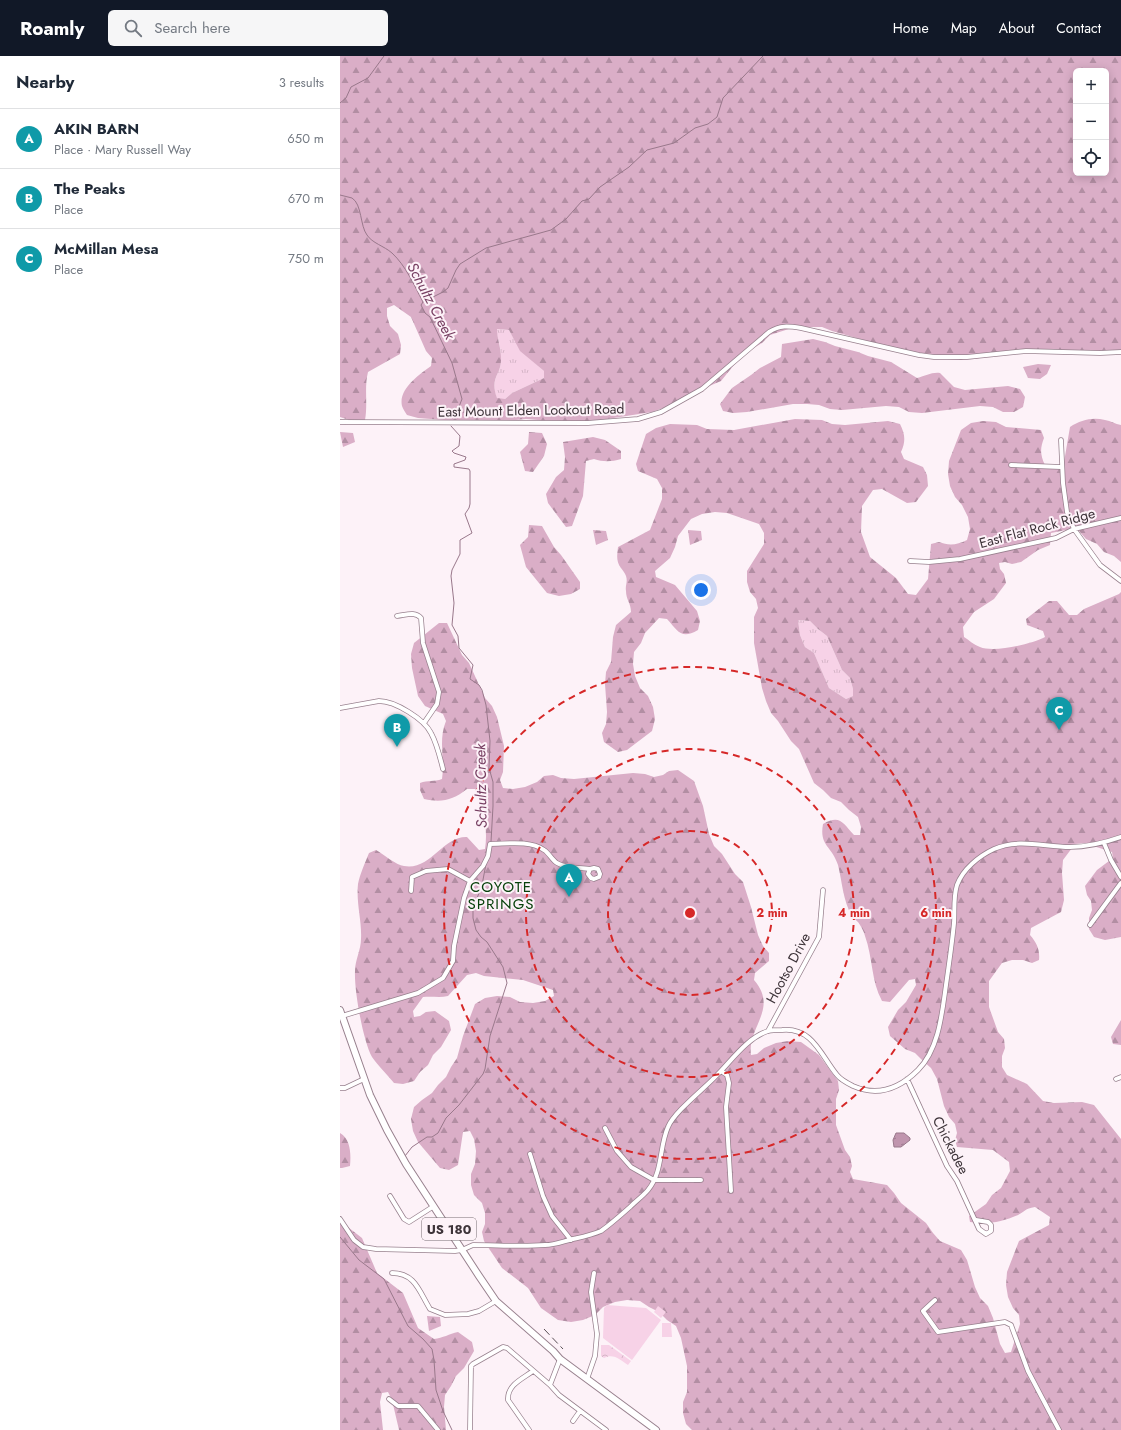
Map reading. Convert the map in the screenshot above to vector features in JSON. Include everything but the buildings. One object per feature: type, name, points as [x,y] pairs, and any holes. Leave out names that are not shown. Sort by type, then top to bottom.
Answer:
[{"type":"main road","name":"US 180","points":[[341,1013],[364,1079],[387,1130],[406,1164],[496,1300],[560,1359],[656,1430]]},
{"type":"street","name":"East Mount Elden Lookout Road","points":[[340,422],[588,423],[638,419],[661,412],[702,389],[769,332],[777,327],[789,326],[801,328],[899,351],[934,357],[967,357],[1026,351],[1100,353],[1121,352]]},
{"type":"street","points":[[1061,440],[1061,467],[1067,512],[1074,529],[1100,565],[1121,581]]},
{"type":"street","points":[[1011,465],[1061,467]]},
{"type":"street","name":"East Flat Rock Ridge","points":[[910,561],[929,562],[960,559],[1056,538],[1074,529],[1121,518]]},
{"type":"street","points":[[397,616],[417,614],[421,618],[423,643],[439,692],[437,704],[424,723]]},
{"type":"street","points":[[340,708],[379,701],[395,704],[424,723],[431,732],[443,768]]},
{"type":"street","points":[[340,1219],[354,1240],[363,1247],[376,1249],[455,1251],[462,1250],[473,1245],[547,1245],[585,1237],[600,1231],[620,1216],[648,1191],[660,1165],[668,1126],[678,1114],[746,1045],[768,1031],[787,1029],[799,1032],[809,1037],[817,1045],[839,1077],[847,1083],[860,1089],[881,1091],[892,1088],[907,1079],[919,1069],[928,1057],[941,1019],[952,945],[954,899],[957,885],[965,872],[975,861],[993,850],[1006,845],[1020,843],[1073,847],[1104,843],[1121,837]]},
{"type":"street","points":[[1104,843],[1111,860],[1121,877]]},
{"type":"street","points":[[341,1013],[418,993],[443,978],[453,962],[454,946],[464,898],[470,881],[483,866],[488,856],[490,844],[534,845],[545,850],[556,863],[567,867],[582,867],[590,869]]},
{"type":"street","points":[[411,890],[412,877],[426,871],[448,869],[470,881]]},
{"type":"street","points":[[1090,924],[1121,883]]},
{"type":"street","name":"Hootso Drive","points":[[768,1031],[819,937],[823,890]]},
{"type":"street","points":[[721,1071],[727,1075],[729,1083],[726,1107],[731,1191]]},
{"type":"street","points":[[1116,1079],[1121,1077]]},
{"type":"street","points":[[340,1088],[345,1088],[364,1079]]},
{"type":"street","name":"Chickadee","points":[[907,1079],[946,1166],[957,1181],[976,1220]]},
{"type":"street","points":[[605,1128],[617,1150],[632,1167],[654,1180],[700,1180]]},
{"type":"street","points":[[530,1154],[543,1196],[552,1216],[571,1240]]},
{"type":"street","points":[[390,1196],[404,1219],[409,1222],[434,1206]]},
{"type":"street","points":[[392,1273],[401,1273],[414,1281],[430,1309],[446,1314],[468,1314],[479,1311],[496,1300]]},
{"type":"street","points":[[587,1379],[595,1356],[597,1334],[591,1292],[594,1273]]},
{"type":"street","points":[[935,1300],[923,1311],[938,1332],[1005,1322],[1011,1325],[1028,1371],[1059,1430]]},
{"type":"street","points":[[470,1430],[471,1366],[500,1348],[507,1348],[550,1385],[559,1395],[606,1430]]},
{"type":"street","points":[[550,1385],[560,1359]]},
{"type":"street","points":[[529,1430],[508,1400],[508,1395],[511,1387],[533,1371]]},
{"type":"street","points":[[390,1399],[398,1406],[418,1406],[438,1430]]},
{"type":"street","points":[[574,1421],[580,1411]]},
{"type":"green space","points":[[340,56],[1121,56],[1121,351],[1072,354],[1062,350],[1035,349],[960,360],[947,359],[937,355],[899,352],[888,347],[822,327],[795,327],[770,335],[762,343],[742,355],[721,381],[686,396],[677,403],[652,412],[575,424],[549,424],[538,420],[526,419],[467,425],[454,424],[444,420],[418,418],[407,415],[405,412],[402,406],[403,394],[421,373],[431,366],[432,358],[426,351],[411,317],[394,305],[387,308],[387,316],[390,326],[398,334],[401,345],[400,354],[368,372],[366,384],[365,420],[358,423],[340,417]],"holes":[[[497,329],[509,330],[520,351],[544,371],[544,378],[512,393],[505,399],[497,398],[494,385],[501,364]]]},
{"type":"green space","points":[[496,329],[509,330],[521,351],[544,371],[544,378],[512,393],[505,399],[497,399],[494,386],[501,364],[500,347]]},
{"type":"green space","points":[[813,339],[891,362],[917,378],[940,373],[954,387],[965,390],[1008,386],[1020,389],[1025,397],[1023,407],[1014,412],[1003,412],[993,407],[980,406],[922,413],[909,412],[899,407],[886,406],[842,410],[830,409],[819,405],[793,404],[747,412],[733,413],[723,411],[720,404],[732,388],[760,368],[781,357],[782,344]]},
{"type":"green space","points":[[1038,364],[1051,365],[1047,374],[1040,379],[1028,378],[1023,367]]},
{"type":"green space","points":[[795,419],[822,420],[832,424],[845,425],[888,421],[900,424],[904,438],[904,444],[901,452],[904,459],[923,467],[927,475],[928,486],[916,502],[907,503],[882,489],[873,490],[862,506],[861,532],[870,557],[896,578],[908,594],[916,595],[928,579],[931,544],[939,542],[956,544],[963,542],[967,540],[970,529],[968,517],[950,486],[948,474],[949,461],[961,430],[971,423],[983,421],[996,422],[1006,427],[1041,430],[1044,438],[1041,452],[1043,461],[1045,465],[1055,467],[1064,462],[1070,427],[1082,421],[1091,419],[1107,420],[1121,425],[1121,562],[1114,556],[1104,552],[1097,544],[1086,539],[1079,531],[1066,530],[1051,533],[1050,545],[1038,550],[1021,562],[1012,564],[1005,562],[999,563],[1006,583],[994,599],[974,612],[963,627],[964,637],[980,647],[994,649],[1013,647],[1045,637],[1043,631],[1027,625],[1026,619],[1049,601],[1057,601],[1069,615],[1077,615],[1084,609],[1121,592],[1121,937],[1105,940],[1094,937],[1089,929],[1089,918],[1092,910],[1091,901],[1087,895],[1085,886],[1097,870],[1113,858],[1112,852],[1084,843],[1075,844],[1063,860],[1062,873],[1064,900],[1061,912],[1031,928],[1030,935],[1038,947],[1039,960],[1032,963],[1023,960],[1012,960],[1002,963],[989,981],[989,1007],[998,1032],[1004,1039],[1005,1048],[1002,1056],[1002,1067],[1007,1075],[1027,1084],[1043,1101],[1054,1103],[1082,1102],[1094,1105],[1121,1139],[1121,1430],[692,1430],[686,1424],[683,1413],[683,1402],[687,1392],[687,1366],[681,1338],[676,1326],[659,1312],[640,1301],[627,1300],[615,1302],[603,1307],[595,1315],[583,1320],[571,1322],[558,1320],[541,1308],[528,1288],[502,1268],[484,1241],[482,1232],[485,1224],[485,1213],[482,1203],[474,1195],[471,1185],[471,1174],[475,1164],[476,1151],[474,1139],[470,1131],[463,1132],[458,1165],[449,1170],[440,1168],[418,1142],[413,1131],[411,1119],[414,1107],[432,1093],[446,1077],[457,1058],[463,1036],[475,1004],[485,998],[497,996],[510,997],[520,1002],[533,1003],[545,1001],[554,996],[553,990],[523,980],[484,976],[476,973],[467,975],[448,996],[423,997],[413,1011],[414,1017],[420,1016],[426,1012],[435,1011],[449,1021],[451,1030],[441,1047],[433,1055],[428,1065],[420,1072],[414,1081],[403,1084],[394,1083],[374,1060],[365,1039],[356,990],[355,971],[361,939],[358,884],[369,853],[376,850],[393,862],[404,866],[413,866],[429,859],[443,847],[458,838],[467,837],[479,850],[485,849],[486,834],[484,819],[481,803],[475,789],[467,789],[457,796],[447,800],[436,801],[424,799],[420,790],[420,783],[442,779],[442,735],[446,721],[443,714],[425,706],[418,696],[412,668],[411,654],[414,643],[439,623],[447,623],[462,655],[469,663],[485,698],[492,706],[497,717],[504,746],[503,772],[500,780],[503,788],[513,789],[525,787],[537,782],[544,776],[553,775],[561,778],[574,779],[633,773],[645,774],[654,777],[663,775],[669,771],[678,770],[694,781],[703,806],[709,834],[714,846],[722,854],[735,874],[743,882],[758,935],[763,946],[769,953],[769,961],[755,973],[754,980],[761,990],[764,1000],[763,1009],[753,1036],[751,1055],[757,1054],[764,1048],[776,1043],[788,1041],[801,1042],[819,1055],[838,1081],[839,1090],[836,1099],[836,1125],[845,1150],[850,1157],[852,1166],[850,1172],[853,1179],[887,1185],[901,1203],[926,1223],[940,1241],[961,1250],[967,1260],[980,1298],[988,1306],[993,1318],[1000,1344],[1005,1353],[1011,1352],[1020,1324],[1019,1315],[1013,1308],[1008,1297],[1006,1285],[1007,1272],[1019,1241],[1049,1225],[1050,1217],[1035,1207],[1000,1221],[988,1223],[970,1222],[969,1216],[986,1204],[992,1195],[1001,1188],[1010,1171],[1009,1162],[993,1150],[957,1147],[955,1140],[957,1133],[955,1124],[949,1117],[944,1106],[937,1079],[931,1068],[915,1053],[905,1049],[890,1036],[888,1027],[916,985],[915,979],[909,980],[890,1002],[882,1001],[876,986],[868,944],[862,929],[849,910],[838,865],[833,854],[824,842],[822,831],[823,824],[829,821],[837,820],[841,821],[854,835],[860,835],[861,827],[858,817],[841,802],[831,798],[814,783],[799,749],[791,741],[771,713],[766,701],[762,688],[754,643],[754,617],[758,608],[756,599],[750,592],[747,582],[747,571],[764,544],[764,533],[759,524],[727,513],[715,512],[702,514],[691,519],[678,536],[670,558],[655,571],[656,577],[675,585],[697,611],[700,621],[698,630],[688,634],[680,633],[667,619],[659,618],[645,633],[641,643],[634,652],[633,664],[635,676],[640,688],[648,696],[653,707],[655,719],[652,731],[627,750],[618,752],[604,742],[602,733],[606,724],[607,712],[605,684],[606,672],[611,662],[613,637],[616,625],[631,612],[626,594],[626,576],[619,566],[617,556],[618,547],[650,530],[662,499],[662,488],[657,479],[638,471],[636,464],[646,434],[656,428],[670,424],[697,425],[707,429],[734,430]],"holes":[[[798,620],[810,621],[827,636],[842,670],[850,678],[853,696],[846,699],[829,688],[814,653],[805,647],[800,635]]]},
{"type":"green space","points":[[340,432],[353,433],[355,442],[343,447]]},
{"type":"green space","points":[[529,432],[542,433],[547,444],[544,456],[533,472],[525,471],[520,452],[528,444]]},
{"type":"green space","points":[[593,437],[605,440],[621,451],[621,459],[614,461],[601,461],[594,459],[586,461],[583,496],[572,526],[566,527],[548,503],[546,494],[556,477],[564,470],[565,457],[563,442]]},
{"type":"green space","points":[[529,525],[542,526],[554,547],[580,582],[580,589],[571,594],[559,596],[547,593],[526,567],[520,545],[528,537]]},
{"type":"green space","points":[[593,530],[606,531],[608,540],[596,545]]},
{"type":"green space","points":[[688,530],[701,531],[702,540],[690,545]]},
{"type":"green space","points":[[798,620],[810,621],[827,636],[842,670],[850,678],[853,696],[846,699],[829,688],[814,653],[805,647],[800,635]]},
{"type":"green space","points":[[1121,1020],[1121,1045],[1113,1044],[1111,1037]]},
{"type":"green space","points":[[340,1133],[346,1139],[350,1152],[350,1166],[342,1168],[340,1168]]},
{"type":"green space","points":[[340,1221],[362,1238],[377,1273],[403,1293],[418,1328],[434,1339],[458,1332],[472,1342],[474,1351],[464,1368],[456,1376],[445,1395],[444,1407],[446,1430],[399,1430],[392,1400],[388,1392],[382,1393],[380,1402],[383,1430],[340,1430]]},
{"type":"green space","points":[[607,1305],[646,1308],[661,1320],[632,1360],[603,1338],[604,1308]]},
{"type":"green space","points":[[658,1306],[666,1312],[661,1318],[654,1312]]},
{"type":"green space","points":[[427,1316],[440,1317],[441,1326],[429,1331]]},
{"type":"green space","points":[[662,1323],[671,1323],[672,1337],[662,1337]]},
{"type":"green space","points":[[601,1345],[609,1345],[631,1361],[628,1365],[620,1359],[611,1356],[604,1358],[601,1356]]},
{"type":"water","points":[[896,1133],[904,1133],[910,1138],[910,1140],[901,1147],[894,1147],[893,1140]]},
{"type":"waterway","points":[[340,103],[346,98],[351,87],[368,78],[384,56]]},
{"type":"waterway","points":[[423,302],[448,288],[460,264],[486,248],[551,230],[566,219],[582,201],[589,199],[600,187],[629,167],[647,150],[674,143],[695,128],[708,124],[717,117],[723,98],[763,56]]},
{"type":"waterway","name":"Schultz Creek","points":[[340,195],[352,198],[355,201],[358,205],[363,226],[369,238],[397,258],[406,270],[423,302],[421,305],[425,313],[430,317],[452,363],[462,399],[455,417]]},
{"type":"waterway","name":"Schultz Creek","points":[[451,426],[460,436],[459,446],[452,451],[466,457],[465,460],[454,464],[454,467],[469,469],[470,471],[470,504],[465,514],[472,533],[460,540],[460,554],[452,570],[451,576],[454,603],[452,625],[458,636],[459,648],[473,665],[470,679],[479,685],[486,705],[490,741],[489,768],[493,782],[491,842]]},
{"type":"waterway","name":"Schultz Creek","points":[[405,1156],[412,1147],[427,1137],[432,1137],[438,1133],[446,1118],[459,1105],[483,1074],[485,1069],[490,1036],[507,983],[503,967],[487,942],[476,930],[473,918],[473,909],[482,885],[486,864]]},
{"type":"waterway","points":[[340,1237],[359,1260],[384,1279],[408,1326],[432,1349],[436,1390],[443,1411],[452,1430]]},
{"type":"railway","points":[[544,1329],[563,1349]]},
{"type":"place","name":"McMillan Mesa","points":[[1059,730]]},
{"type":"place","name":"The Peaks","points":[[397,747]]},
{"type":"place","name":"AKIN BARN","points":[[569,897]]},
{"type":"district","name":"COYOTE SPRINGS","points":[[501,896]]}]
